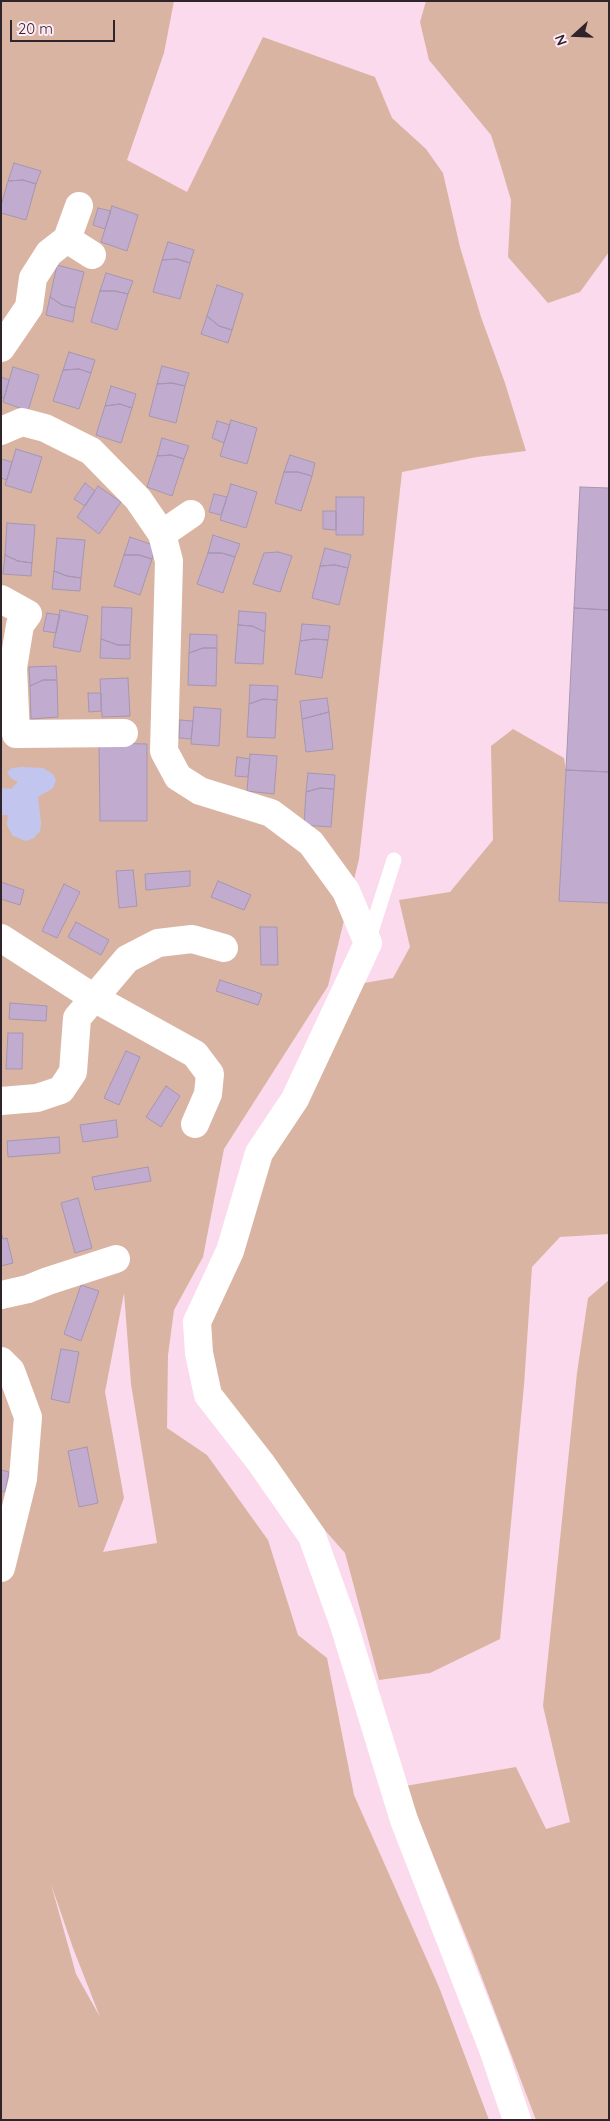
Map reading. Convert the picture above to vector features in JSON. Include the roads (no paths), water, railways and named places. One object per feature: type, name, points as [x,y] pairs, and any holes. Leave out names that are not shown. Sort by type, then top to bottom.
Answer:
[{"type":"street","points":[[1,348],[29,307],[33,278],[49,253],[67,239],[79,206]]},
{"type":"street","points":[[67,239],[92,255]]},
{"type":"street","points":[[1,431],[22,422],[45,428],[92,451],[138,499],[162,534],[169,561],[164,751],[178,777],[200,791],[272,814],[311,843],[346,892],[368,943],[295,1099],[259,1153],[230,1251],[197,1322],[199,1353],[208,1396],[261,1463],[312,1536],[344,1625],[404,1820],[494,2052],[517,2120]]},
{"type":"street","points":[[162,534],[191,514]]},
{"type":"street","points":[[1,599],[28,614],[20,625],[13,668],[16,734],[124,733]]},
{"type":"street","points":[[1,938],[94,998],[195,1054],[210,1074],[208,1094],[196,1124]]},
{"type":"street","points":[[1,1101],[37,1098],[61,1090],[72,1072],[77,1018],[127,959],[158,943],[192,939],[224,948]]},
{"type":"street","points":[[1,1294],[28,1290],[48,1281],[116,1259]]},
{"type":"street","points":[[1,1360],[11,1371],[28,1417],[24,1479],[1,1568]]},
{"type":"lane","points":[[368,943],[394,860]]},
{"type":"water","points":[[12,768],[43,768],[53,774],[56,780],[53,788],[38,797],[40,831],[34,838],[26,841],[13,836],[7,825],[8,815],[1,815],[1,788],[11,789],[18,782],[11,778],[7,772]]}]
